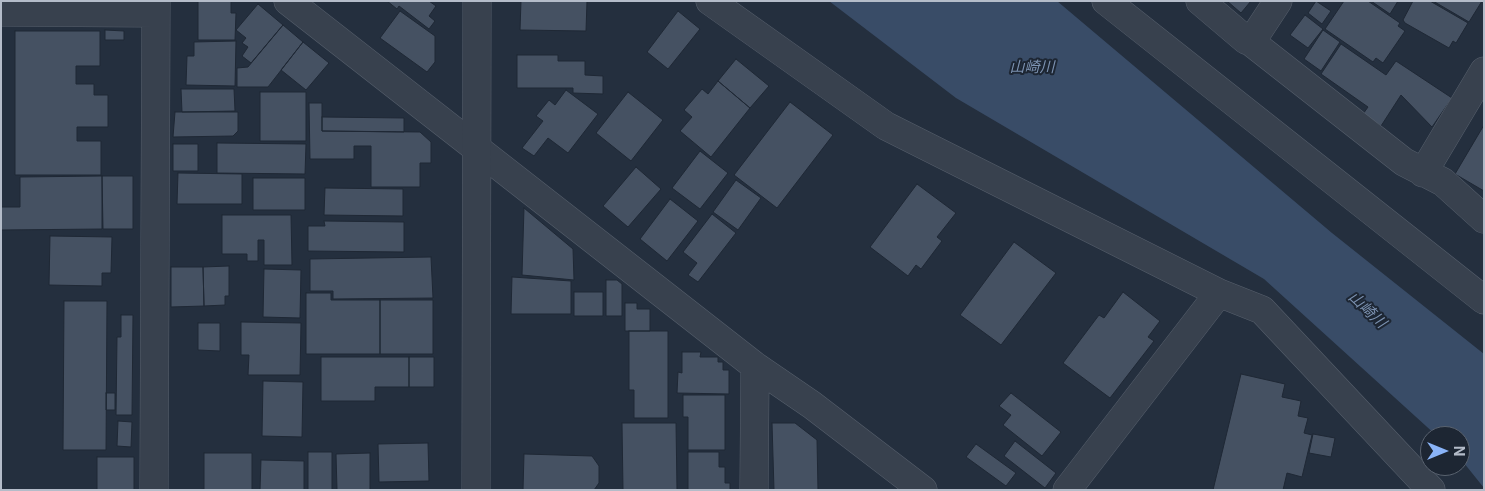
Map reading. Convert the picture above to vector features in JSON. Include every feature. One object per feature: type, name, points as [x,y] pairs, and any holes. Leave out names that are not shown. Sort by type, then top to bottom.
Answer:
[{"type":"street","points":[[288,1],[755,366],[812,404],[924,490]]},
{"type":"street","points":[[476,490],[477,1]]},
{"type":"street","points":[[710,1],[886,126],[1219,293],[1262,310],[1431,490]]},
{"type":"street","points":[[1106,1],[1484,300]]},
{"type":"street","points":[[1200,1],[1246,40],[1252,42],[1404,162],[1443,182],[1484,219]]},
{"type":"street","points":[[1252,42],[1278,1]]},
{"type":"street","points":[[1,12],[156,7],[154,490]]},
{"type":"street","points":[[1423,173],[1484,71]]},
{"type":"street","points":[[1066,490],[1219,293]]},
{"type":"street","points":[[754,490],[755,366]]},
{"type":"water","name":"山崎川","points":[[829,1],[1057,1],[1332,233],[1484,354],[1484,488],[1470,470],[1470,426],[1426,426],[1264,279],[956,98]]},
{"type":"building","points":[[198,1],[231,1],[231,13],[236,13],[235,40],[198,40]]},
{"type":"building","points":[[387,1],[429,1],[436,6],[429,16],[435,21],[429,29],[399,6],[397,9]]},
{"type":"building","points":[[521,1],[587,1],[586,31],[520,30]]},
{"type":"building","points":[[1227,1],[1251,1],[1241,13]]},
{"type":"building","points":[[1316,1],[1331,11],[1322,24],[1308,13]]},
{"type":"building","points":[[1344,1],[1368,1],[1400,23],[1398,26],[1405,31],[1383,63],[1376,58],[1373,62],[1325,29]]},
{"type":"building","points":[[1371,1],[1398,1],[1390,14]]},
{"type":"building","points":[[1413,1],[1430,1],[1468,23],[1456,43],[1453,41],[1449,48],[1405,23],[1403,20]]},
{"type":"building","points":[[1433,1],[1482,1],[1469,22]]},
{"type":"building","points":[[258,4],[283,25],[251,63],[242,56],[248,47],[242,43],[246,38],[236,30]]},
{"type":"building","points":[[400,11],[435,36],[435,62],[427,72],[380,38]]},
{"type":"building","points":[[678,11],[700,29],[668,69],[647,52]]},
{"type":"building","points":[[1305,15],[1323,29],[1308,48],[1290,35]]},
{"type":"building","points":[[283,25],[303,42],[268,87],[237,87],[237,68],[248,67]]},
{"type":"building","points":[[105,30],[124,31],[124,40],[105,40]]},
{"type":"building","points":[[1323,30],[1340,42],[1321,71],[1304,59]]},
{"type":"building","points":[[15,31],[100,31],[100,66],[76,66],[76,84],[94,84],[94,95],[108,95],[108,127],[77,127],[77,141],[101,141],[101,175],[15,175]]},
{"type":"building","points":[[236,41],[235,86],[186,85],[187,56],[194,56],[194,42]]},
{"type":"building","points":[[303,42],[329,63],[306,90],[281,70]]},
{"type":"building","points":[[1341,44],[1386,75],[1396,61],[1452,98],[1432,127],[1401,95],[1381,126],[1363,114],[1368,107],[1321,74]]},
{"type":"building","points":[[517,55],[558,55],[558,61],[585,61],[585,75],[603,76],[603,94],[573,93],[573,88],[517,88]]},
{"type":"building","points":[[736,59],[769,86],[750,108],[718,81]]},
{"type":"building","points":[[718,81],[750,108],[711,157],[680,131],[692,117],[684,110],[702,89],[708,94]]},
{"type":"building","points":[[181,89],[234,89],[235,111],[182,112]]},
{"type":"building","points":[[566,90],[598,114],[568,153],[548,138],[534,156],[522,148],[543,121],[536,116],[549,100],[555,105]]},
{"type":"building","points":[[260,92],[306,92],[306,141],[260,141]]},
{"type":"building","points":[[628,92],[663,120],[631,161],[596,133]]},
{"type":"building","points":[[790,102],[833,135],[777,208],[734,175]]},
{"type":"building","points":[[309,103],[322,103],[322,131],[420,132],[431,142],[431,163],[420,163],[420,187],[371,187],[371,146],[354,146],[354,159],[310,159]]},
{"type":"building","points":[[175,112],[238,112],[238,131],[233,136],[173,137]]},
{"type":"building","points":[[322,117],[404,118],[404,132],[322,131]]},
{"type":"building","points":[[1484,125],[1484,191],[1455,174]]},
{"type":"building","points":[[217,143],[306,144],[305,174],[217,173]]},
{"type":"building","points":[[173,144],[198,144],[198,171],[173,171]]},
{"type":"building","points":[[700,151],[728,173],[700,209],[672,188]]},
{"type":"building","points":[[636,167],[661,189],[628,227],[603,206]]},
{"type":"building","points":[[178,173],[242,174],[242,204],[177,204]]},
{"type":"building","points":[[102,176],[102,229],[1,230],[1,207],[20,207],[20,177]]},
{"type":"building","points":[[102,176],[133,176],[133,229],[103,229]]},
{"type":"building","points":[[253,178],[305,178],[305,210],[253,210]]},
{"type":"building","points":[[736,180],[761,198],[738,230],[713,212]]},
{"type":"building","points":[[917,184],[956,213],[937,237],[942,241],[921,269],[916,265],[908,276],[870,247]]},
{"type":"building","points":[[325,188],[403,189],[403,216],[324,215]]},
{"type":"building","points":[[670,199],[698,221],[667,261],[640,239]]},
{"type":"building","points":[[524,208],[573,249],[574,280],[522,275]]},
{"type":"building","points":[[712,214],[736,233],[698,282],[688,275],[697,263],[683,252]]},
{"type":"building","points":[[222,215],[291,215],[292,265],[264,265],[264,240],[258,240],[258,261],[247,261],[247,254],[222,254]]},
{"type":"building","points":[[324,221],[404,222],[404,252],[308,251],[308,226],[325,226]]},
{"type":"building","points":[[50,236],[112,237],[111,273],[102,273],[102,286],[49,285]]},
{"type":"building","points":[[1014,242],[1056,273],[1001,345],[960,315]]},
{"type":"building","points":[[431,257],[433,298],[333,299],[333,291],[310,291],[310,259]]},
{"type":"building","points":[[229,266],[229,296],[225,296],[225,305],[204,306],[203,267]]},
{"type":"building","points":[[171,267],[203,267],[204,306],[171,307]]},
{"type":"building","points":[[264,269],[301,270],[300,318],[263,317]]},
{"type":"building","points":[[512,277],[571,281],[571,314],[511,314]]},
{"type":"building","points":[[606,280],[617,280],[622,284],[622,316],[606,316]]},
{"type":"building","points":[[574,292],[603,292],[603,316],[574,316]]},
{"type":"building","points":[[1123,292],[1160,321],[1148,337],[1154,341],[1110,398],[1063,363],[1099,315],[1104,318]]},
{"type":"building","points":[[306,293],[331,293],[331,300],[380,300],[380,354],[306,354]]},
{"type":"building","points":[[380,300],[433,300],[433,354],[380,354]]},
{"type":"building","points":[[64,301],[107,301],[106,450],[63,450]]},
{"type":"building","points":[[625,303],[637,303],[637,309],[650,309],[650,331],[625,331]]},
{"type":"building","points":[[121,315],[133,315],[132,415],[116,415],[117,337],[121,337]]},
{"type":"building","points":[[241,322],[301,323],[300,375],[248,375],[249,355],[241,355]]},
{"type":"building","points":[[198,323],[220,323],[220,351],[198,350]]},
{"type":"building","points":[[629,331],[668,331],[668,418],[634,418],[634,390],[629,390]]},
{"type":"building","points":[[682,352],[701,352],[700,357],[718,357],[718,362],[723,362],[723,370],[729,370],[729,394],[677,393],[678,372],[682,373]]},
{"type":"building","points":[[321,357],[409,357],[409,387],[375,387],[375,401],[321,401]]},
{"type":"building","points":[[409,357],[434,357],[434,387],[409,387]]},
{"type":"building","points":[[1241,374],[1285,384],[1282,397],[1301,401],[1298,416],[1308,418],[1304,433],[1312,435],[1302,477],[1287,473],[1283,490],[1213,490]]},
{"type":"building","points":[[263,381],[303,382],[302,437],[262,436]]},
{"type":"building","points":[[106,393],[115,393],[115,410],[106,410]]},
{"type":"building","points":[[1011,393],[1061,432],[1042,456],[1003,425],[1011,415],[999,406]]},
{"type":"building","points":[[683,395],[725,395],[725,450],[688,450],[688,417],[683,417]]},
{"type":"building","points":[[118,421],[132,422],[131,447],[117,446]]},
{"type":"building","points":[[622,423],[676,423],[677,490],[623,490]]},
{"type":"building","points":[[772,423],[795,423],[817,440],[818,490],[774,490]]},
{"type":"building","points":[[1313,434],[1335,438],[1331,457],[1309,453]]},
{"type":"building","points":[[1015,441],[1056,473],[1045,488],[1004,456]]},
{"type":"building","points":[[428,443],[429,481],[379,482],[378,444]]},
{"type":"building","points":[[976,444],[1016,473],[1006,486],[966,457]]},
{"type":"building","points":[[308,452],[332,452],[332,490],[308,490]]},
{"type":"building","points":[[688,452],[719,452],[719,467],[725,467],[725,483],[730,483],[730,490],[688,490]]},
{"type":"building","points":[[204,453],[252,453],[252,490],[197,490],[204,489]]},
{"type":"building","points":[[370,453],[370,490],[337,490],[336,454]]},
{"type":"building","points":[[524,454],[592,456],[599,466],[599,483],[594,490],[523,490]]},
{"type":"building","points":[[97,457],[134,457],[134,490],[97,490]]},
{"type":"building","points":[[261,460],[304,461],[304,490],[260,490]]}]
